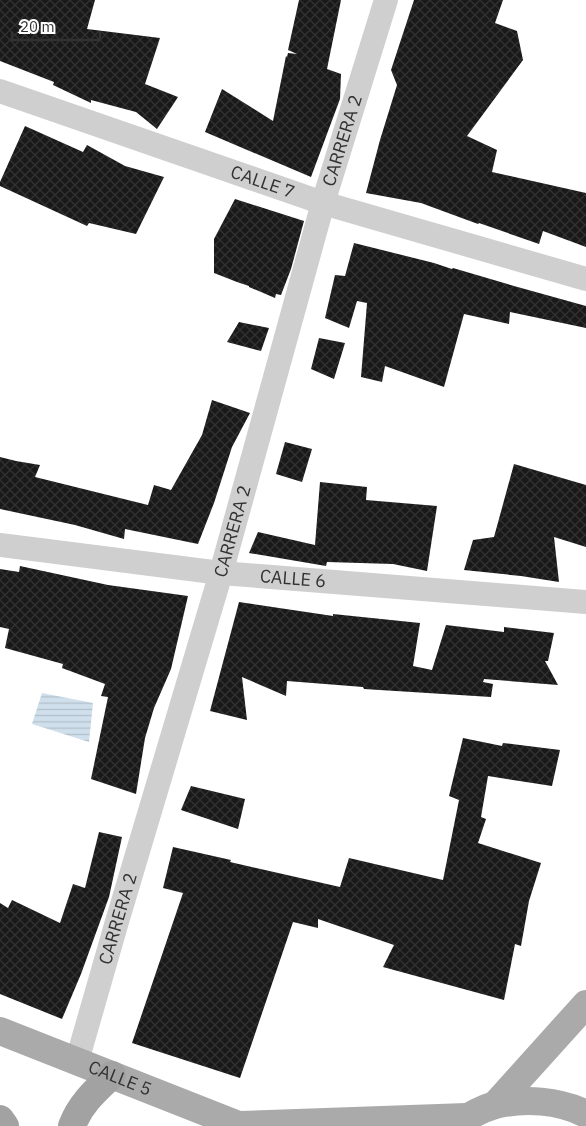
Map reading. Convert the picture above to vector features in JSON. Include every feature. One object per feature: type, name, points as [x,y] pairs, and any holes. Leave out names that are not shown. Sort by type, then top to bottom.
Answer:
[{"type":"highway","points":[[72,1126],[75,1118],[91,1094],[112,1075]]},
{"type":"highway","points":[[0,1119],[5,1126]]},
{"type":"main road","points":[[495,1105],[586,1004]]},
{"type":"main road","name":"CALLE 5","points":[[0,1031],[240,1125],[461,1121]]},
{"type":"main road","points":[[461,1121],[495,1105],[525,1101],[555,1103],[586,1114]]},
{"type":"street","name":"CARRERA 2","points":[[77,1061],[220,572],[323,203],[386,0]]},
{"type":"street","name":"CALLE 7","points":[[0,91],[323,203],[586,279]]},
{"type":"street","name":"CALLE 6","points":[[0,545],[220,572],[586,602]]},
{"type":"water","points":[[42,693],[93,703],[89,742],[32,724]]},
{"type":"building","points":[[0,0],[95,0],[87,29],[160,38],[145,84],[178,97],[157,129],[136,112],[91,100],[91,103],[53,85],[54,82],[0,61]]},
{"type":"building","points":[[299,0],[341,0],[327,69],[341,74],[340,99],[311,177],[205,132],[222,89],[273,121],[286,56],[288,53],[297,54],[288,50]]},
{"type":"building","points":[[414,0],[503,0],[495,23],[517,31],[523,60],[467,136],[497,150],[492,172],[586,193],[586,247],[543,231],[539,244],[421,203],[366,193],[397,85],[391,70]]},
{"type":"building","points":[[25,126],[83,152],[87,145],[125,166],[164,177],[136,234],[89,223],[87,226],[0,186],[0,182]]},
{"type":"building","points":[[235,199],[304,221],[291,269],[281,295],[276,294],[275,298],[214,273],[214,239]]},
{"type":"building","points":[[354,243],[453,268],[586,306],[586,328],[510,312],[509,324],[464,314],[444,387],[385,366],[382,382],[361,377],[367,303],[357,301],[349,328],[325,318],[335,275],[345,276]]},
{"type":"building","points":[[239,322],[269,328],[261,351],[227,342]]},
{"type":"building","points":[[319,338],[345,343],[334,379],[311,369]]},
{"type":"building","points":[[212,400],[250,413],[232,447],[214,503],[198,544],[125,529],[124,539],[75,525],[0,509],[0,457],[40,465],[35,477],[148,505],[154,485],[171,490],[202,435]]},
{"type":"building","points":[[285,442],[312,449],[302,482],[276,474]]},
{"type":"building","points":[[514,464],[586,485],[586,547],[554,537],[559,582],[464,570],[473,540],[494,537]]},
{"type":"building","points":[[320,482],[367,487],[366,500],[437,506],[427,571],[393,564],[327,562],[326,566],[249,553],[258,532],[315,545]]},
{"type":"building","points":[[20,566],[108,585],[188,596],[171,669],[154,708],[145,738],[136,794],[91,779],[108,697],[101,696],[105,684],[62,668],[63,664],[5,648],[9,629],[0,627],[0,569],[19,572]]},
{"type":"building","points":[[239,602],[333,616],[333,614],[420,623],[413,666],[432,670],[446,625],[504,632],[504,627],[554,633],[548,661],[545,661],[558,685],[484,679],[483,682],[493,684],[491,697],[364,689],[363,687],[287,681],[286,696],[242,677],[247,720],[210,711]]},
{"type":"building","points":[[463,738],[502,746],[503,743],[560,750],[552,786],[488,776],[481,817],[486,819],[478,843],[541,863],[529,901],[521,946],[515,944],[504,1000],[383,967],[394,945],[318,919],[318,928],[293,922],[240,1078],[132,1043],[183,893],[163,888],[173,847],[340,887],[349,858],[443,880],[459,800],[449,796]]},
{"type":"building","points":[[191,786],[245,799],[238,829],[181,810]]},
{"type":"building","points":[[99,832],[122,837],[109,897],[81,974],[62,1019],[0,994],[0,903],[8,908],[12,900],[60,923],[73,884],[85,888]]}]
